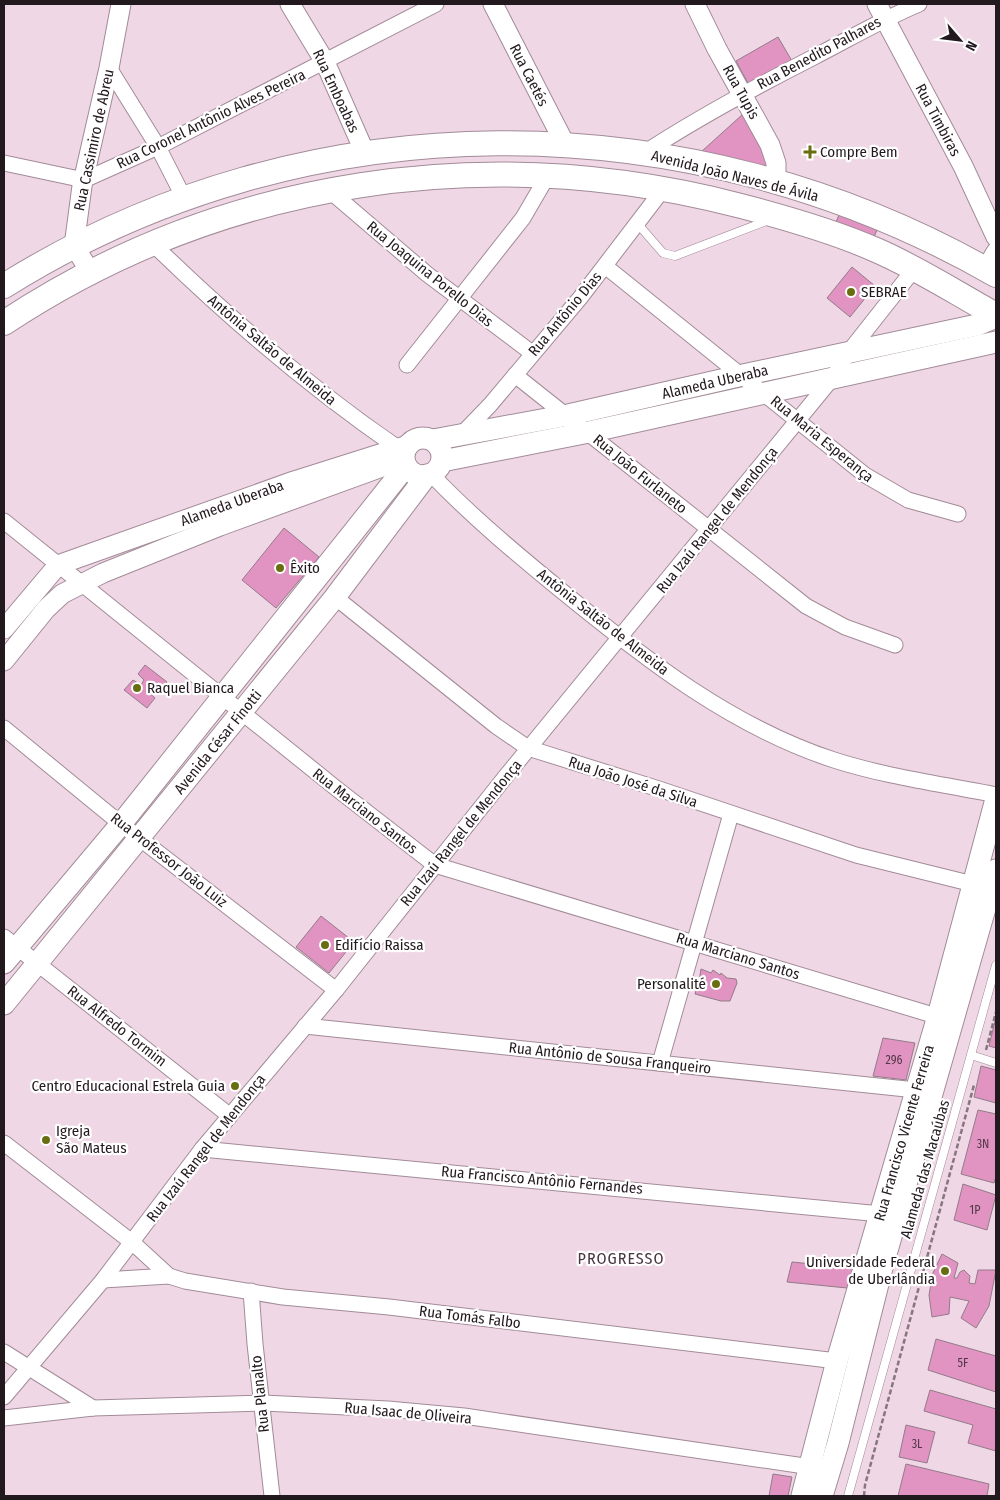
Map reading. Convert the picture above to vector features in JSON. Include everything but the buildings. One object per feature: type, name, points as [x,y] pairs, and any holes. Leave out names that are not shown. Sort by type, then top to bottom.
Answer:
[{"type":"main road","name":"Avenida João Naves de Ávila","points":[[4,286],[74,246],[184,198],[296,166],[365,153],[458,143],[566,146],[644,153],[684,160],[776,183],[853,207],[993,265]]},
{"type":"main road","name":"Avenida João Naves de Ávila","points":[[4,323],[90,273],[152,244],[228,216],[304,195],[391,180],[433,176],[548,175],[601,179],[664,188],[781,216],[874,249],[915,268],[996,316]]},
{"type":"main road","name":"Alameda Uberaba","points":[[404,454],[419,438],[432,440],[568,415],[977,325],[996,316]]},
{"type":"main road","name":"Alameda Uberaba","points":[[433,470],[834,376],[996,342]]},
{"type":"main road","points":[[404,454],[415,474],[433,470],[440,446],[432,440]]},
{"type":"main road","name":"Avenida César Finotti","points":[[8,949],[121,824],[223,698],[404,454]]},
{"type":"main road","name":"Avenida César Finotti","points":[[4,1004],[242,713],[433,470]]},
{"type":"main road","name":"Rua Francisco Vicente Ferreira","points":[[819,1469],[838,1444],[946,1019],[973,884],[996,797]]},
{"type":"main road","name":"Rua Francisco Vicente Ferreira","points":[[822,1496],[819,1469],[838,1361],[916,1090],[946,1019],[996,870]]},
{"type":"main road","points":[[802,1496],[819,1469]]},
{"type":"street","name":"Rua Cassimiro de Abreu","points":[[74,246],[84,180],[121,4]]},
{"type":"street","name":"Rua Emboabas","points":[[290,4],[325,62],[365,153]]},
{"type":"street","name":"Rua Coronel Antônio Alves Pereira","points":[[84,180],[158,147],[436,4]]},
{"type":"street","name":"Rua Caetés","points":[[493,4],[566,146]]},
{"type":"street","name":"Rua Tupis","points":[[695,4],[774,154],[776,183]]},
{"type":"street","name":"Rua Benedito Palhares","points":[[644,153],[693,121],[880,11],[919,4]]},
{"type":"street","name":"Rua Timbiras","points":[[880,11],[963,166],[996,237]]},
{"type":"street","points":[[109,68],[158,147],[184,198]]},
{"type":"street","points":[[4,163],[84,180]]},
{"type":"street","points":[[407,365],[458,297],[522,218],[548,175]]},
{"type":"street","name":"Rua Antônio Dias","points":[[461,435],[516,375],[532,353],[605,266],[664,188]]},
{"type":"street","name":"Rua Joaquina Porello Dias","points":[[330,191],[427,274],[532,353]]},
{"type":"street","name":"Antônia Saltão de Almeida","points":[[152,244],[224,313],[357,420],[404,454]]},
{"type":"street","points":[[74,246],[90,273]]},
{"type":"street","name":"Rua Maria Esperança","points":[[605,266],[765,392],[797,421],[865,475],[894,494],[958,514]]},
{"type":"street","name":"Rua Izaú Rangel de Mendonça","points":[[4,1397],[103,1280],[133,1243],[202,1149],[336,990],[528,748],[620,639],[834,376],[848,353],[915,268]]},
{"type":"street","name":"Rua João Furlaneto","points":[[516,375],[791,596],[822,617],[894,645]]},
{"type":"street","name":"Alameda Uberaba","points":[[58,565],[294,481],[404,454]]},
{"type":"street","name":"Alameda Uberaba","points":[[4,661],[46,608],[62,594],[150,552],[404,454]]},
{"type":"street","name":"Antônia Saltão de Almeida","points":[[433,470],[459,503],[620,639],[659,668],[747,722],[834,760],[996,797]]},
{"type":"street","name":"Rua Marciano Santos","points":[[4,521],[223,698],[435,865],[946,1019]]},
{"type":"street","points":[[4,629],[58,565]]},
{"type":"street","name":"Rua João José da Silva","points":[[335,597],[496,726],[528,748],[856,855],[973,884]]},
{"type":"street","name":"Rua Professor João Luiz","points":[[4,728],[121,824],[336,990]]},
{"type":"street","points":[[660,1063],[731,814]]},
{"type":"street","name":"Rua Alfredo Tormim","points":[[8,949],[36,963],[230,1116]]},
{"type":"street","name":"Rua Antônio de Sousa Franqueiro","points":[[305,1026],[916,1090]]},
{"type":"street","points":[[4,1143],[133,1243],[169,1276]]},
{"type":"street","name":"Rua Francisco Antônio Fernandes","points":[[202,1149],[881,1214]]},
{"type":"street","name":"Rua Tomás Falbo","points":[[103,1280],[169,1276],[185,1281],[283,1297],[390,1306],[838,1361]]},
{"type":"street","name":"Rua Planalto","points":[[251,1291],[255,1344],[263,1403],[265,1444],[272,1496]]},
{"type":"street","points":[[4,1352],[93,1408]]},
{"type":"street","name":"Rua Isaac de Oliveira","points":[[4,1418],[93,1408],[263,1403],[388,1409],[464,1416],[819,1469]]},
{"type":"lane","points":[[638,223],[663,253],[675,256],[740,229],[781,216]]},
{"type":"lane","name":"Alameda das Macaúbas","points":[[848,1496],[996,965]]},
{"type":"lane","points":[[988,996],[996,998]]},
{"type":"lane","points":[[971,1055],[996,1063]]},
{"type":"path","points":[[988,1053],[987,1042],[996,1012]]},
{"type":"path","points":[[864,1496],[865,1485],[975,1082]]},
{"type":"place","name":"Compre Bem","points":[[810,152]]},
{"type":"place","name":"SEBRAE","points":[[851,292]]},
{"type":"place","name":"Êxito","points":[[280,568]]},
{"type":"place","name":"Raquel Bianca","points":[[137,688]]},
{"type":"place","name":"Edifício Raissa","points":[[325,945]]},
{"type":"place","name":"Personalité","points":[[716,984]]},
{"type":"place","name":"Centro Educacional Estrela Guia","points":[[235,1086]]},
{"type":"place","name":"Igreja São Mateus","points":[[46,1140]]},
{"type":"place","name":"Universidade Federal de Uberlândia","points":[[945,1271]]},
{"type":"district","name":"PROGRESSO","points":[[621,1258]]}]
